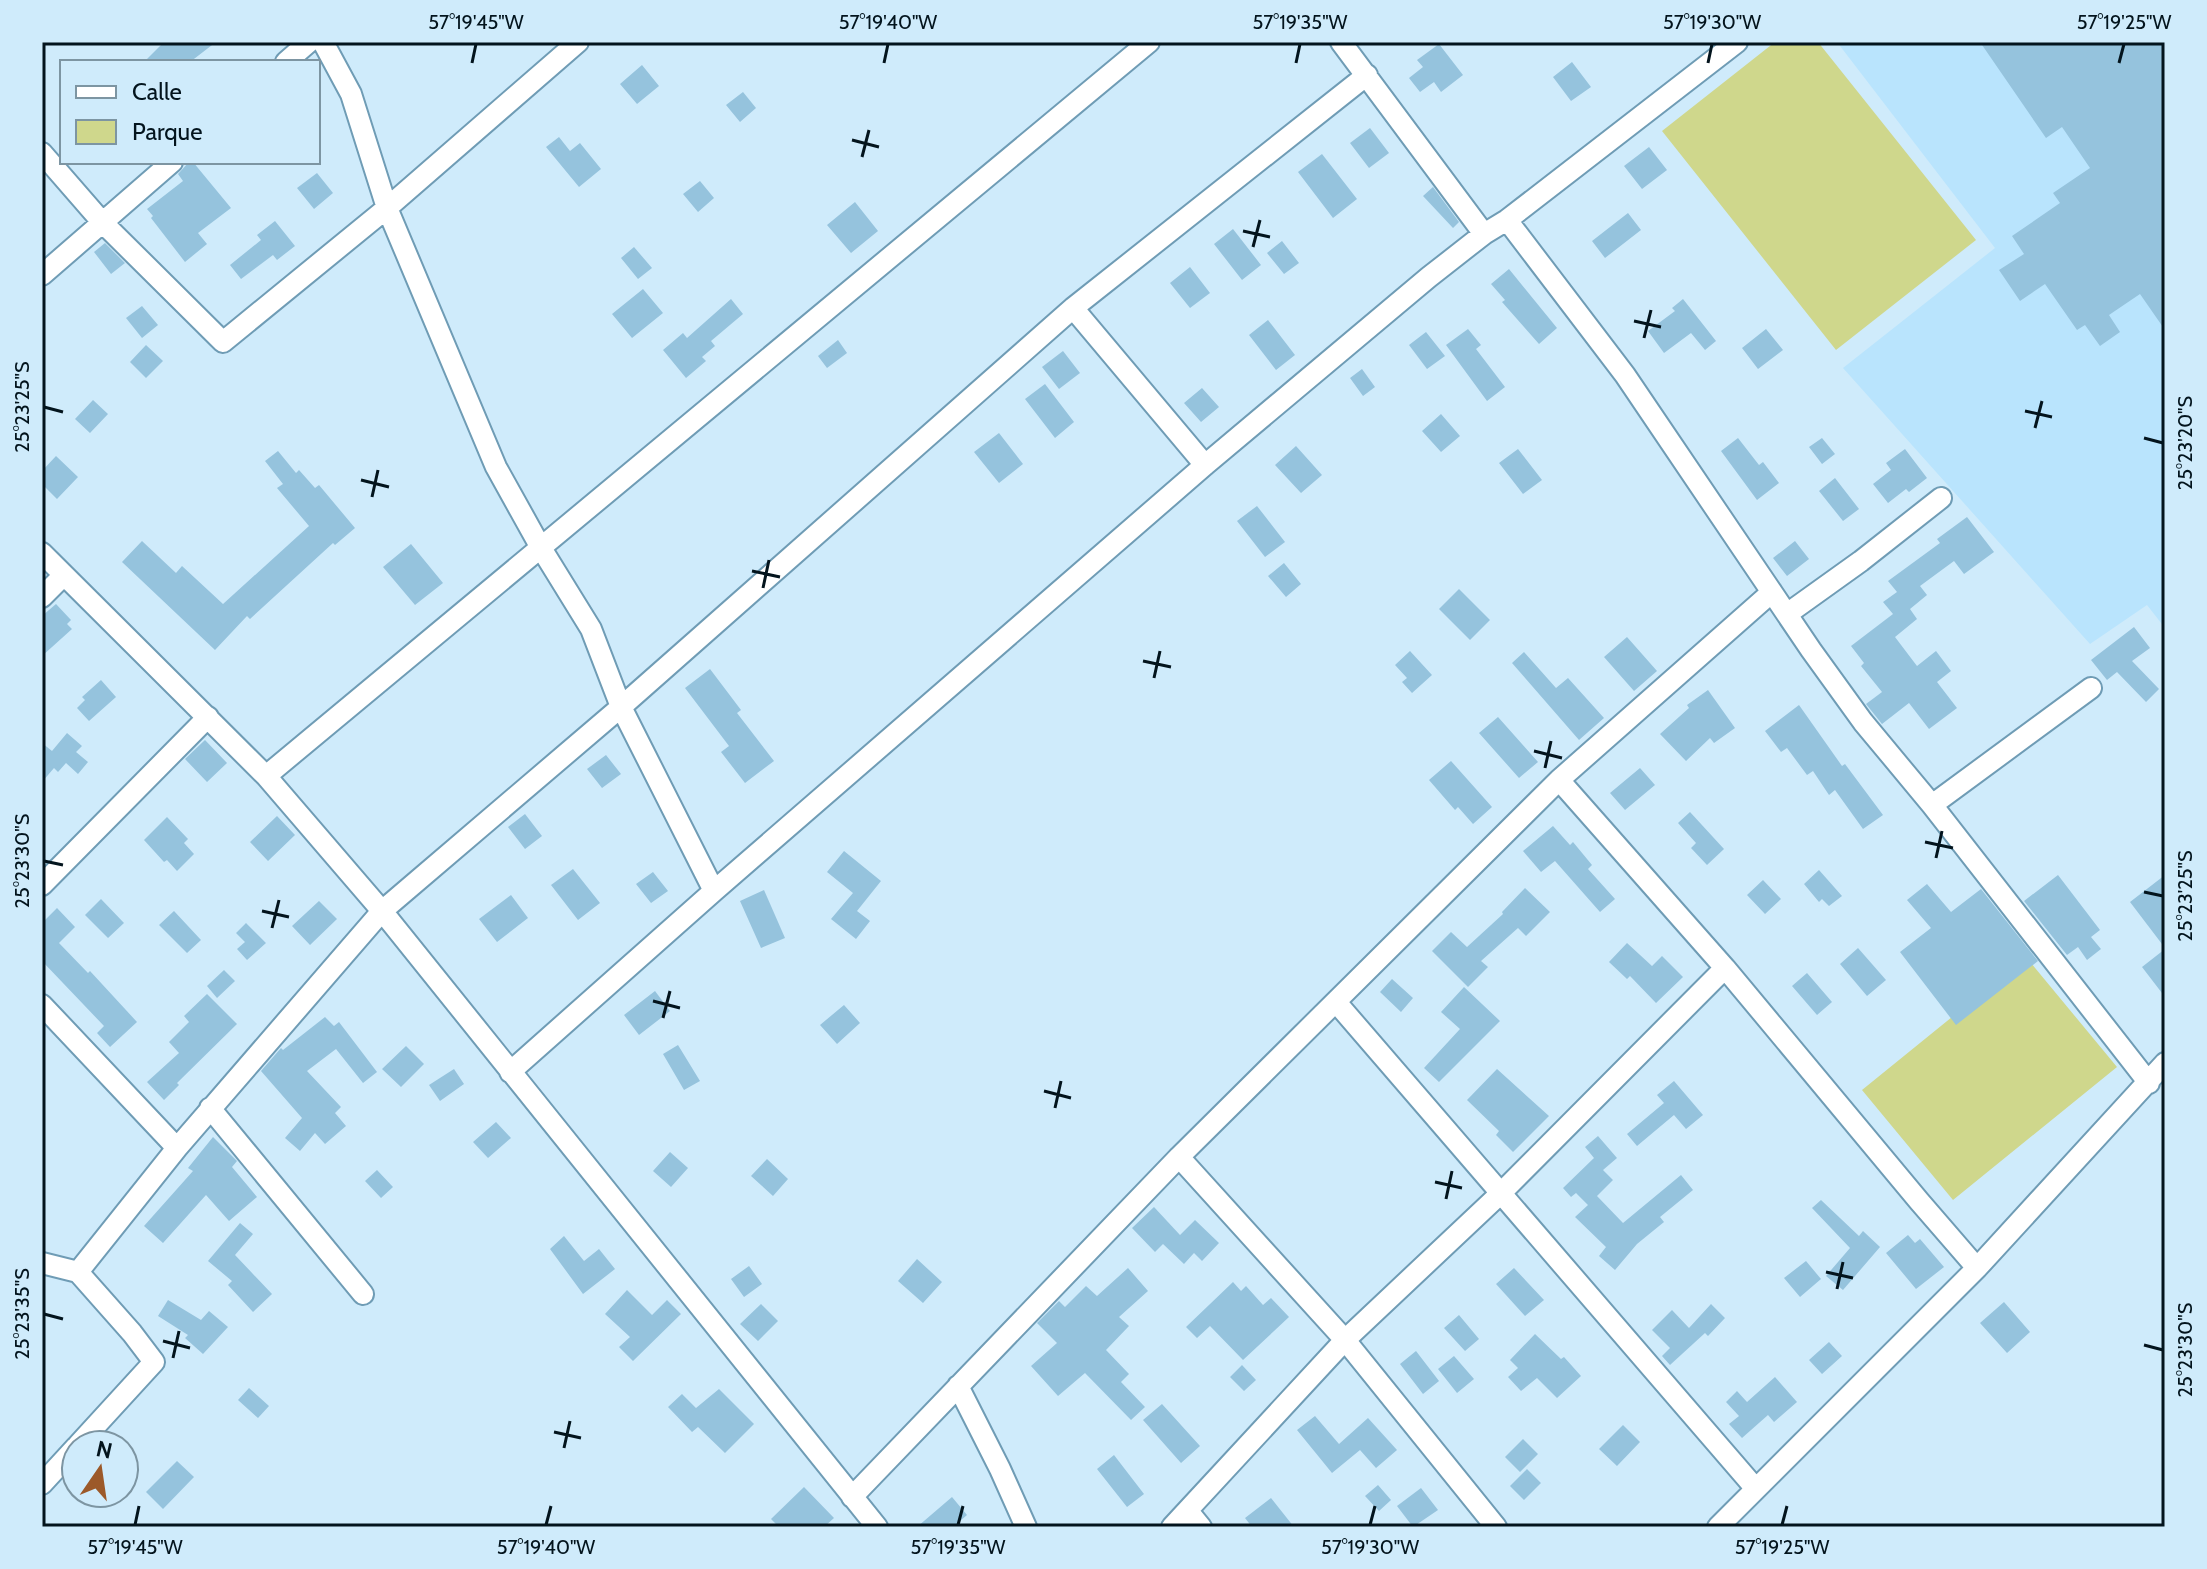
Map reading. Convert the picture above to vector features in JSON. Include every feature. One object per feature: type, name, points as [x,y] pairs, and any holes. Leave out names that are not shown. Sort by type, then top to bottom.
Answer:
[{"type":"street","points":[[288,60],[309,42]]},
{"type":"street","points":[[323,42],[351,94],[387,208],[496,467],[591,629],[621,707],[714,891]]},
{"type":"street","points":[[42,153],[102,222],[223,342],[387,208],[578,42]]},
{"type":"street","points":[[266,776],[1149,42]]},
{"type":"street","points":[[1341,42],[1484,234]]},
{"type":"street","points":[[510,1072],[1205,465],[1484,234],[1507,220],[1737,42]]},
{"type":"street","points":[[78,1272],[210,1108],[382,911],[621,707],[1073,308],[1367,75]]},
{"type":"street","points":[[42,275],[170,164]]},
{"type":"street","points":[[1507,220],[1625,375],[1863,722],[1932,805],[2149,1083]]},
{"type":"street","points":[[1073,308],[1205,465]]},
{"type":"street","points":[[1787,614],[1941,498]]},
{"type":"street","points":[[43,556],[266,776],[382,911],[877,1527]]},
{"type":"street","points":[[42,597],[64,575]]},
{"type":"street","points":[[852,1497],[1179,1157],[1559,780],[1772,592]]},
{"type":"street","points":[[1932,805],[2091,688]]},
{"type":"street","points":[[42,885],[208,717]]},
{"type":"street","points":[[1559,780],[1725,968],[1977,1268]]},
{"type":"street","points":[[1172,1527],[1194,1519],[1345,1340],[1500,1194],[1725,968]]},
{"type":"street","points":[[1336,1002],[1756,1489]]},
{"type":"street","points":[[42,1005],[177,1148]]},
{"type":"street","points":[[1718,1527],[1977,1268],[2165,1063]]},
{"type":"street","points":[[210,1108],[363,1294]]},
{"type":"street","points":[[1179,1157],[1345,1340],[1496,1527]]},
{"type":"street","points":[[42,1263],[78,1272],[154,1362],[93,1429]]},
{"type":"street","points":[[958,1386],[1026,1527]]},
{"type":"street","points":[[42,1484],[60,1464]]},
{"type":"shaded area","points":[[1837,42],[2165,42],[2165,628],[2147,605],[2090,644],[1843,368],[1995,248]]},
{"type":"green space","points":[[1775,42],[1818,42],[1976,240],[1836,350],[1662,131]]},
{"type":"green space","points":[[2026,957],[2117,1067],[1953,1200],[1862,1090]]},
{"type":"building","points":[[164,42],[216,42],[193,60],[146,60]]},
{"type":"building","points":[[1980,42],[2165,42],[2165,330],[2140,294],[2109,315],[2120,332],[2100,346],[2085,325],[2077,330],[2045,284],[2020,301],[1999,270],[2024,254],[2012,236],[2060,203],[2053,193],[2090,168],[2062,127],[2046,138]]},
{"type":"building","points":[[1439,44],[1463,75],[1441,92],[1434,82],[1420,92],[1409,78],[1423,67],[1417,60]]},
{"type":"building","points":[[1572,62],[1591,87],[1571,101],[1553,77]]},
{"type":"building","points":[[642,65],[659,86],[637,104],[620,84]]},
{"type":"building","points":[[743,92],[756,108],[740,122],[726,105]]},
{"type":"building","points":[[1370,128],[1389,153],[1369,168],[1350,143]]},
{"type":"building","points":[[559,137],[570,151],[580,143],[601,169],[579,187],[546,147]]},
{"type":"building","points":[[1649,147],[1667,170],[1642,189],[1624,166]]},
{"type":"building","points":[[1322,154],[1357,199],[1333,218],[1298,172]]},
{"type":"building","points":[[187,164],[195,164],[231,208],[198,233],[207,244],[185,262],[147,209],[183,181],[178,174]]},
{"type":"building","points":[[317,173],[333,193],[314,209],[297,188]]},
{"type":"building","points":[[700,181],[714,198],[698,212],[683,194]]},
{"type":"building","points":[[1433,187],[1459,222],[1453,228],[1423,196]]},
{"type":"building","points":[[855,202],[878,231],[851,253],[827,225]]},
{"type":"building","points":[[1628,213],[1641,230],[1605,258],[1592,241]]},
{"type":"building","points":[[275,221],[295,246],[277,260],[273,255],[241,279],[230,265],[261,240],[257,235]]},
{"type":"building","points":[[1233,229],[1261,265],[1242,280],[1214,244]]},
{"type":"building","points":[[1282,241],[1299,263],[1284,274],[1267,253]]},
{"type":"building","points":[[105,243],[125,263],[111,274],[94,252]]},
{"type":"building","points":[[634,247],[652,268],[638,279],[621,258]]},
{"type":"building","points":[[1190,267],[1210,293],[1190,308],[1170,283]]},
{"type":"building","points":[[1509,269],[1557,328],[1539,344],[1502,302],[1505,300],[1491,284]]},
{"type":"building","points":[[643,289],[663,313],[632,338],[612,314]]},
{"type":"building","points":[[731,299],[743,314],[711,341],[715,346],[702,357],[706,361],[686,378],[663,350],[683,333],[687,338]]},
{"type":"building","points":[[1683,299],[1716,341],[1705,350],[1691,333],[1664,353],[1648,331],[1675,311],[1672,308]]},
{"type":"building","points":[[142,306],[158,325],[142,338],[126,318]]},
{"type":"building","points":[[1268,320],[1295,355],[1276,370],[1249,335]]},
{"type":"building","points":[[1468,329],[1481,345],[1476,349],[1505,387],[1487,401],[1446,345]]},
{"type":"building","points":[[1766,329],[1783,350],[1758,369],[1742,348]]},
{"type":"building","points":[[1426,332],[1445,356],[1427,369],[1409,345]]},
{"type":"building","points":[[838,340],[847,353],[827,368],[818,356]]},
{"type":"building","points":[[146,345],[163,361],[146,378],[130,362]]},
{"type":"building","points":[[1063,351],[1080,373],[1059,389],[1042,367]]},
{"type":"building","points":[[1362,369],[1375,387],[1363,396],[1350,378]]},
{"type":"building","points":[[1045,384],[1074,422],[1055,438],[1025,399]]},
{"type":"building","points":[[1202,388],[1219,407],[1201,422],[1184,403]]},
{"type":"building","points":[[93,400],[108,414],[90,433],[75,419]]},
{"type":"building","points":[[1441,414],[1460,436],[1441,452],[1422,431]]},
{"type":"building","points":[[999,433],[1023,464],[999,483],[974,452]]},
{"type":"building","points":[[1738,438],[1759,465],[1763,462],[1779,483],[1757,500],[1721,451]]},
{"type":"building","points":[[1822,438],[1835,454],[1822,464],[1809,447]]},
{"type":"building","points":[[1296,446],[1322,475],[1301,493],[1275,465]]},
{"type":"building","points":[[1518,449],[1542,480],[1523,494],[1499,463]]},
{"type":"building","points":[[1905,449],[1927,478],[1888,503],[1873,484],[1891,470],[1886,463]]},
{"type":"building","points":[[278,451],[296,473],[299,470],[315,488],[319,485],[355,528],[335,545],[333,543],[250,619],[247,616],[215,650],[122,562],[142,541],[176,573],[182,566],[223,604],[309,526],[277,488],[283,484],[265,461]]},
{"type":"building","points":[[56,456],[78,477],[57,499],[42,484],[42,471]]},
{"type":"building","points":[[1835,478],[1859,509],[1843,521],[1819,491]]},
{"type":"building","points":[[1257,506],[1285,542],[1265,557],[1237,521]]},
{"type":"building","points":[[1967,517],[1994,552],[1964,574],[1954,561],[1920,586],[1927,595],[1910,609],[1917,619],[1895,637],[1917,666],[1936,651],[1951,671],[1937,682],[1957,708],[1929,729],[1909,703],[1882,724],[1866,704],[1882,692],[1861,666],[1864,663],[1851,646],[1893,614],[1883,602],[1897,592],[1888,581],[1940,543],[1937,539]]},
{"type":"building","points":[[1795,541],[1809,559],[1787,576],[1773,558]]},
{"type":"building","points":[[411,544],[443,583],[415,605],[383,567]]},
{"type":"building","points":[[1284,563],[1301,584],[1286,597],[1268,576]]},
{"type":"building","points":[[1459,589],[1490,620],[1470,640],[1439,609]]},
{"type":"building","points":[[56,604],[71,620],[67,624],[72,629],[42,656],[42,616]]},
{"type":"building","points":[[2134,627],[2150,648],[2132,661],[2159,689],[2146,702],[2117,672],[2107,680],[2091,660]]},
{"type":"building","points":[[1627,637],[1657,671],[1634,691],[1604,657]]},
{"type":"building","points":[[1410,651],[1432,675],[1412,693],[1402,682],[1407,678],[1395,665]]},
{"type":"building","points":[[1524,652],[1556,688],[1568,678],[1604,718],[1579,740],[1512,663]]},
{"type":"building","points":[[710,669],[741,710],[737,713],[774,761],[745,783],[721,752],[729,746],[685,688]]},
{"type":"building","points":[[101,680],[116,697],[89,721],[77,708],[85,700],[82,697]]},
{"type":"building","points":[[1708,690],[1735,728],[1714,743],[1710,738],[1686,761],[1660,734],[1689,708],[1687,705]]},
{"type":"building","points":[[1799,705],[1842,766],[1845,764],[1883,815],[1863,829],[1835,790],[1829,795],[1813,771],[1807,775],[1787,748],[1781,752],[1765,731]]},
{"type":"building","points":[[1498,717],[1538,762],[1519,778],[1479,733]]},
{"type":"building","points":[[67,733],[82,746],[76,752],[88,762],[78,774],[66,763],[58,772],[54,768],[42,782],[42,743],[52,751]]},
{"type":"building","points":[[205,740],[227,763],[207,782],[185,759]]},
{"type":"building","points":[[606,755],[621,774],[602,788],[587,769]]},
{"type":"building","points":[[1451,761],[1492,807],[1473,824],[1458,807],[1455,810],[1429,780]]},
{"type":"building","points":[[1640,768],[1655,785],[1625,810],[1610,793]]},
{"type":"building","points":[[1690,812],[1724,849],[1707,865],[1691,848],[1696,843],[1678,823]]},
{"type":"building","points":[[525,814],[542,836],[525,849],[508,827]]},
{"type":"building","points":[[277,816],[295,835],[268,861],[250,842]]},
{"type":"building","points":[[167,817],[188,839],[184,843],[194,854],[177,871],[144,840]]},
{"type":"building","points":[[1553,826],[1570,845],[1573,842],[1592,865],[1588,869],[1615,899],[1600,912],[1555,861],[1541,872],[1523,851]]},
{"type":"building","points":[[844,851],[881,881],[857,911],[870,921],[856,939],[831,919],[853,893],[827,872]]},
{"type":"building","points":[[573,869],[600,903],[578,920],[551,885]]},
{"type":"building","points":[[1819,870],[1842,896],[1829,906],[1822,899],[1819,902],[1804,884]]},
{"type":"building","points":[[653,872],[668,891],[651,903],[636,884]]},
{"type":"building","points":[[2058,875],[2100,930],[2091,937],[2101,949],[2087,960],[2078,947],[2067,955],[2024,901]]},
{"type":"building","points":[[2165,875],[2165,948],[2130,902]]},
{"type":"building","points":[[1763,880],[1781,899],[1765,914],[1747,895]]},
{"type":"building","points":[[1927,884],[1951,912],[1981,889],[2038,961],[1956,1025],[1900,952],[1931,928],[1907,900]]},
{"type":"building","points":[[1525,888],[1550,912],[1526,936],[1518,928],[1481,961],[1488,967],[1468,987],[1432,951],[1451,932],[1467,947],[1503,914]]},
{"type":"building","points":[[764,890],[785,938],[761,948],[740,901]]},
{"type":"building","points":[[511,895],[528,918],[497,942],[479,919]]},
{"type":"building","points":[[101,899],[124,923],[108,938],[85,915]]},
{"type":"building","points":[[319,901],[337,919],[310,945],[292,926]]},
{"type":"building","points":[[57,908],[75,927],[59,943],[137,1022],[110,1047],[97,1033],[104,1026],[42,961],[42,923]]},
{"type":"building","points":[[174,911],[201,940],[187,953],[159,925]]},
{"type":"building","points":[[246,923],[266,943],[247,960],[237,949],[245,942],[236,933]]},
{"type":"building","points":[[1627,943],[1652,966],[1662,956],[1683,977],[1656,1003],[1630,976],[1627,979],[1609,962]]},
{"type":"building","points":[[1858,948],[1886,980],[1867,996],[1840,964]]},
{"type":"building","points":[[2165,949],[2165,997],[2142,967]]},
{"type":"building","points":[[224,970],[235,981],[217,998],[207,986]]},
{"type":"building","points":[[1807,973],[1832,1002],[1817,1015],[1792,986]]},
{"type":"building","points":[[1392,979],[1413,998],[1401,1012],[1380,992]]},
{"type":"building","points":[[1464,987],[1500,1021],[1439,1082],[1424,1068],[1460,1029],[1441,1012]]},
{"type":"building","points":[[655,991],[670,1011],[639,1035],[624,1015]]},
{"type":"building","points":[[207,994],[237,1024],[177,1083],[179,1085],[164,1100],[147,1082],[179,1053],[169,1042],[189,1022],[184,1016]]},
{"type":"building","points":[[844,1005],[860,1023],[837,1044],[820,1025]]},
{"type":"building","points":[[325,1017],[334,1026],[339,1022],[377,1072],[363,1083],[336,1049],[307,1071],[341,1107],[335,1113],[346,1126],[325,1144],[315,1133],[300,1151],[285,1138],[302,1118],[261,1071],[281,1048],[283,1050]]},
{"type":"building","points":[[678,1045],[700,1081],[684,1090],[663,1054]]},
{"type":"building","points":[[406,1046],[424,1064],[401,1087],[382,1069]]},
{"type":"building","points":[[454,1069],[464,1084],[440,1101],[429,1085]]},
{"type":"building","points":[[1497,1069],[1549,1116],[1513,1152],[1496,1135],[1499,1131],[1467,1100]]},
{"type":"building","points":[[1674,1081],[1703,1115],[1686,1129],[1674,1115],[1637,1146],[1627,1134],[1664,1103],[1657,1095]]},
{"type":"building","points":[[496,1122],[511,1138],[488,1158],[473,1142]]},
{"type":"building","points":[[1598,1136],[1617,1158],[1603,1170],[1613,1180],[1597,1196],[1623,1223],[1681,1175],[1693,1190],[1660,1217],[1664,1222],[1637,1244],[1615,1270],[1599,1256],[1606,1247],[1575,1217],[1588,1205],[1576,1193],[1571,1197],[1563,1188],[1594,1158],[1585,1147]]},
{"type":"building","points":[[213,1137],[237,1161],[232,1167],[257,1197],[229,1221],[206,1195],[163,1243],[144,1226],[193,1171],[188,1168]]},
{"type":"building","points":[[670,1152],[688,1168],[671,1187],[653,1171]]},
{"type":"building","points":[[767,1159],[788,1179],[773,1196],[751,1176]]},
{"type":"building","points":[[377,1170],[393,1187],[381,1198],[365,1181]]},
{"type":"building","points":[[1821,1200],[1859,1236],[1863,1231],[1880,1247],[1843,1290],[1826,1276],[1850,1248],[1812,1208]]},
{"type":"building","points":[[1154,1207],[1180,1235],[1195,1220],[1219,1243],[1202,1261],[1194,1253],[1184,1264],[1163,1244],[1155,1252],[1132,1228]]},
{"type":"building","points":[[240,1223],[253,1234],[235,1255],[272,1294],[253,1312],[228,1285],[232,1281],[208,1261]]},
{"type":"building","points":[[1908,1235],[1915,1243],[1920,1239],[1944,1267],[1916,1289],[1886,1253]]},
{"type":"building","points":[[564,1236],[584,1261],[599,1249],[615,1269],[583,1294],[550,1249]]},
{"type":"building","points":[[917,1259],[942,1282],[923,1303],[898,1281]]},
{"type":"building","points":[[1806,1261],[1821,1279],[1800,1297],[1784,1278]]},
{"type":"building","points":[[749,1266],[762,1284],[744,1297],[731,1279]]},
{"type":"building","points":[[1128,1268],[1148,1291],[1119,1317],[1129,1326],[1106,1350],[1129,1374],[1121,1382],[1145,1407],[1131,1420],[1085,1373],[1058,1396],[1031,1366],[1057,1343],[1037,1323],[1059,1301],[1065,1307],[1086,1286],[1097,1296]]},
{"type":"building","points":[[1514,1268],[1544,1300],[1525,1316],[1496,1284]]},
{"type":"building","points":[[1233,1282],[1241,1291],[1246,1286],[1263,1305],[1271,1298],[1289,1317],[1243,1360],[1210,1326],[1197,1338],[1186,1327]]},
{"type":"building","points":[[627,1290],[652,1315],[667,1300],[681,1314],[633,1361],[619,1347],[630,1337],[605,1314]]},
{"type":"building","points":[[168,1300],[201,1320],[209,1311],[228,1327],[203,1354],[185,1338],[188,1335],[158,1316]]},
{"type":"building","points":[[2004,1302],[2030,1332],[2007,1353],[1980,1323]]},
{"type":"building","points":[[761,1304],[778,1321],[758,1341],[740,1324]]},
{"type":"building","points":[[1711,1304],[1725,1318],[1708,1336],[1705,1333],[1670,1365],[1662,1356],[1670,1348],[1652,1330],[1672,1310],[1689,1328]]},
{"type":"building","points":[[1459,1315],[1479,1339],[1465,1351],[1444,1328]]},
{"type":"building","points":[[1535,1334],[1561,1359],[1564,1357],[1581,1376],[1557,1398],[1537,1378],[1521,1391],[1508,1377],[1518,1368],[1510,1360]]},
{"type":"building","points":[[1829,1342],[1842,1356],[1822,1374],[1809,1360]]},
{"type":"building","points":[[1416,1351],[1439,1381],[1423,1394],[1400,1364]]},
{"type":"building","points":[[1454,1356],[1474,1379],[1457,1393],[1438,1369]]},
{"type":"building","points":[[1242,1365],[1256,1380],[1244,1391],[1230,1377]]},
{"type":"building","points":[[1775,1377],[1797,1402],[1774,1422],[1768,1415],[1742,1438],[1729,1424],[1739,1416],[1726,1402],[1737,1391],[1747,1402]]},
{"type":"building","points":[[249,1388],[269,1406],[258,1418],[238,1400]]},
{"type":"building","points":[[719,1389],[754,1424],[725,1453],[698,1427],[692,1432],[668,1407],[682,1394],[696,1408]]},
{"type":"building","points":[[1162,1404],[1200,1446],[1181,1463],[1143,1420]]},
{"type":"building","points":[[1315,1416],[1339,1444],[1368,1418],[1397,1450],[1376,1468],[1360,1450],[1332,1473],[1297,1430]]},
{"type":"building","points":[[1623,1425],[1640,1442],[1617,1466],[1599,1449]]},
{"type":"building","points":[[1523,1439],[1538,1454],[1520,1472],[1505,1457]]},
{"type":"building","points":[[1114,1455],[1144,1494],[1127,1507],[1097,1469]]},
{"type":"building","points":[[177,1461],[194,1477],[163,1509],[146,1492]]},
{"type":"building","points":[[1527,1469],[1541,1483],[1524,1500],[1510,1486]]},
{"type":"building","points":[[1378,1485],[1391,1500],[1379,1511],[1365,1496]]},
{"type":"building","points":[[804,1487],[834,1518],[824,1527],[779,1527],[771,1519]]},
{"type":"building","points":[[1421,1488],[1438,1510],[1413,1527],[1397,1506]]},
{"type":"building","points":[[952,1497],[967,1515],[953,1527],[917,1527]]},
{"type":"building","points":[[1271,1498],[1294,1527],[1252,1527],[1245,1518]]}]
